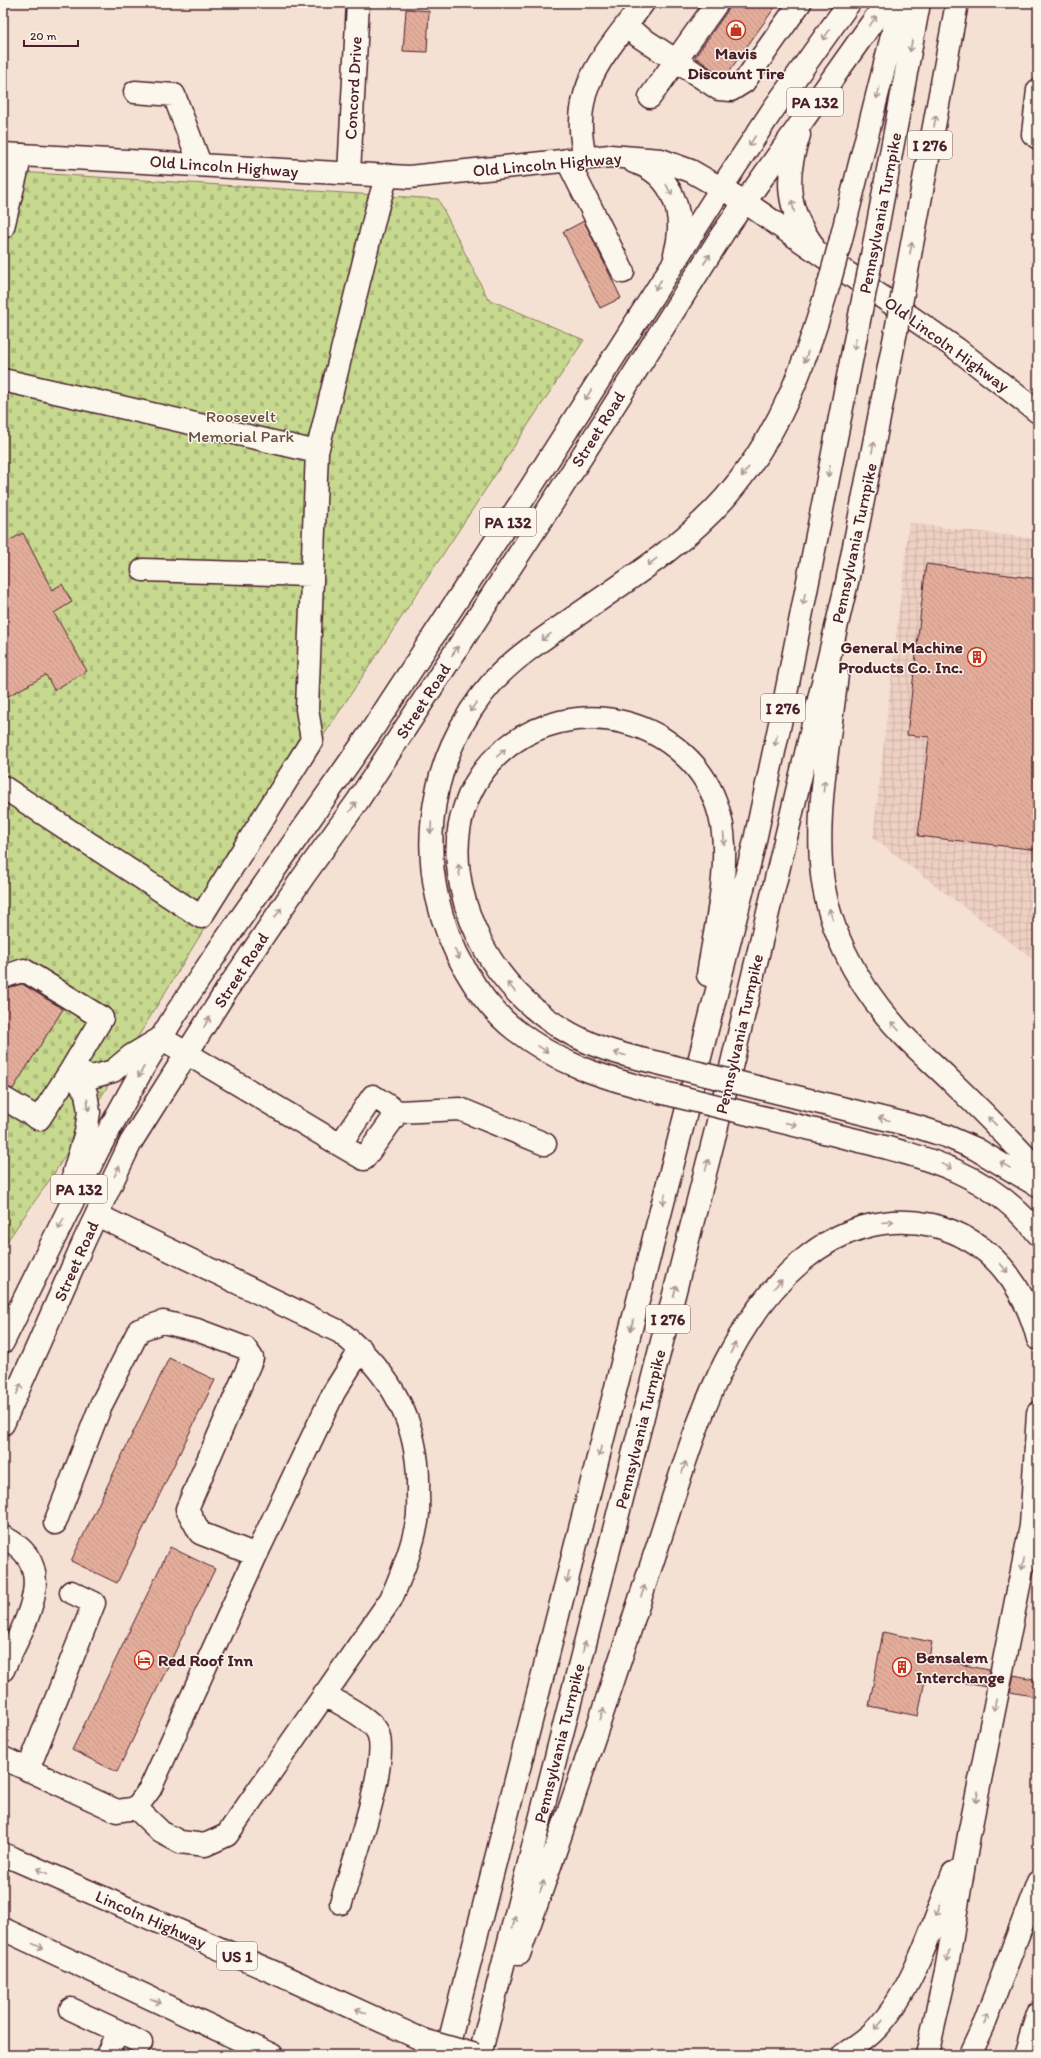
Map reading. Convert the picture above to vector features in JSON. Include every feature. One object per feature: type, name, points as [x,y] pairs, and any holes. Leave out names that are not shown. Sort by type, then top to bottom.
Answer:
[{"type":"main road","name":"Concord Drive","points":[[348,173],[358,3]]},
{"type":"main road","points":[[623,272],[576,159],[582,102],[588,83],[596,67],[643,3]]},
{"type":"main road","points":[[650,97],[717,3]]},
{"type":"main road","points":[[625,27],[719,89],[731,90],[744,82],[800,3]]},
{"type":"main road","name":"Street Road","points":[[3,1342],[102,1143],[161,1038],[222,944],[370,733],[526,494],[671,264],[772,111],[849,3]]},
{"type":"main road","name":"Street Road","points":[[3,1424],[131,1142],[246,962],[303,877],[357,802],[548,509],[655,340],[745,202],[886,3]]},
{"type":"main road","name":"Pennsylvania Turnpike","points":[[480,2055],[714,1138],[847,582],[896,331],[957,3]]},
{"type":"main road","points":[[914,5],[894,28],[841,239],[815,331],[794,389],[763,447],[724,499],[676,543],[534,645],[497,677],[481,696],[451,744],[435,794],[430,848],[432,876],[438,906],[447,934],[474,984],[512,1027],[558,1058],[582,1070],[609,1079],[910,1153],[937,1162],[964,1173],[1007,1202],[1028,1221],[1038,1234]]},
{"type":"main road","name":"Pennsylvania Turnpike","points":[[446,2055],[754,845],[782,714],[871,261],[914,5]]},
{"type":"main road","points":[[1038,90],[1033,134],[1038,138]]},
{"type":"main road","points":[[135,92],[174,95],[200,164]]},
{"type":"main road","points":[[812,107],[800,132],[792,157],[790,185],[793,208],[800,228],[817,252]]},
{"type":"main road","name":"Old Lincoln Highway","points":[[12,154],[409,176],[615,156],[661,160],[691,171],[722,187],[745,202],[957,349],[1038,412]]},
{"type":"main road","points":[[3,227],[12,154]]},
{"type":"main road","points":[[615,156],[647,166],[658,174],[669,188],[676,204],[679,221],[677,244],[671,264]]},
{"type":"main road","points":[[3,787],[201,917],[312,740],[306,709],[317,452],[377,208],[387,175]]},
{"type":"main road","points":[[3,380],[317,452]]},
{"type":"main road","points":[[143,570],[312,575]]},
{"type":"main road","points":[[847,582],[820,835],[821,866],[824,891],[831,914],[840,940],[852,965],[864,987],[880,1008],[896,1027],[1007,1136],[1038,1170]]},
{"type":"main road","points":[[688,1107],[724,865],[723,832],[716,802],[700,773],[689,760],[662,737],[646,729],[630,723],[595,717],[561,721],[545,726],[516,741],[490,764],[480,776],[465,805],[458,835],[458,853],[464,899],[470,918],[483,947],[496,969],[529,1006],[566,1031],[592,1045],[658,1063],[760,1088],[918,1127],[946,1136],[976,1149],[1038,1186]]},
{"type":"main road","points":[[3,977],[24,970],[102,1018],[71,1070],[39,1119],[3,1098]]},
{"type":"main road","points":[[71,1070],[92,1077],[113,1071],[131,1056],[161,1038],[187,1055],[364,1159],[398,1112]]},
{"type":"main road","points":[[71,1070],[86,1094],[88,1112],[86,1132],[74,1172],[74,1199]]},
{"type":"main road","points":[[340,1145],[373,1096],[398,1112],[460,1109],[545,1144]]},
{"type":"main road","points":[[97,1215],[340,1332],[361,1348],[381,1371],[398,1400],[409,1424],[419,1473],[418,1520],[406,1565],[390,1599],[227,1835],[205,1846],[180,1842],[161,1832],[136,1808]]},
{"type":"main road","points":[[483,2055],[590,1751],[690,1447],[705,1406],[721,1372],[736,1341],[753,1314],[773,1289],[793,1268],[813,1251],[831,1239],[850,1230],[870,1224],[907,1222],[941,1227],[957,1233],[976,1244],[998,1261],[1019,1288],[1033,1320],[1038,1339]]},
{"type":"main road","points":[[55,1523],[102,1405],[139,1330],[163,1322],[197,1330],[245,1348],[252,1358],[187,1509],[200,1533],[256,1555]]},
{"type":"main road","points":[[3,1758],[117,1811],[136,1808],[150,1789],[256,1555],[334,1392],[361,1348]]},
{"type":"main road","points":[[927,2055],[946,1971],[969,1835],[1034,1517],[1038,1413]]},
{"type":"main road","points":[[3,1537],[24,1550],[32,1563],[36,1577],[32,1605],[3,1670]]},
{"type":"main road","points":[[28,1770],[94,1603],[71,1592]]},
{"type":"main road","points":[[324,1694],[367,1721],[377,1731],[381,1747],[376,1780],[341,1903]]},
{"type":"main road","points":[[843,2055],[877,2028],[899,1998],[912,1975],[969,1835]]},
{"type":"main road","name":"Lincoln Highway","points":[[3,1854],[397,2027],[452,2055]]},
{"type":"main road","points":[[970,2055],[983,2027],[1038,1882]]},
{"type":"main road","points":[[3,1929],[272,2055]]},
{"type":"main road","points":[[71,2009],[141,2043]]},
{"type":"main road","points":[[1025,2055],[1038,2013]]},
{"type":"main road","points":[[108,2055],[118,2031]]},
{"type":"main road","points":[[423,2040],[476,2055]]},
{"type":"shaded area","points":[[909,523],[1038,539],[1038,963],[873,838]]},
{"type":"green space","name":"Roosevelt Memorial Park","points":[[3,171],[438,199],[488,299],[584,340],[312,753],[55,1172],[3,1247]]},
{"type":"building","name":"Mavis Discount Tire","points":[[733,3],[778,3],[725,77],[723,77],[695,57]]},
{"type":"building","points":[[406,9],[429,11],[427,52],[403,51]]},
{"type":"building","points":[[584,221],[621,298],[600,308],[563,232]]},
{"type":"building","points":[[23,533],[52,590],[62,584],[72,602],[54,613],[87,671],[54,690],[46,675],[3,699],[3,544]]},
{"type":"building","name":"General Machine Products Co. Inc.","points":[[926,564],[1038,579],[1038,850],[918,836],[929,737],[907,735]]},
{"type":"building","points":[[22,984],[63,1009],[13,1089],[3,1086],[3,989]]},
{"type":"building","points":[[169,1358],[215,1380],[117,1583],[71,1561]]},
{"type":"building","name":"Red Roof Inn","points":[[170,1547],[215,1569],[117,1772],[72,1750]]},
{"type":"building","name":"Bensalem Interchange","points":[[883,1632],[932,1642],[929,1658],[989,1670],[986,1687],[926,1675],[918,1716],[869,1706]]},
{"type":"building","points":[[1014,1675],[1038,1680],[1038,1697],[1010,1692]]},
{"type":"place","name":"Mavis Discount Tire","points":[[736,30]]},
{"type":"place","name":"General Machine Products Co. Inc.","points":[[977,657]]},
{"type":"place","name":"Red Roof Inn","points":[[144,1660]]},
{"type":"place","name":"Bensalem Interchange","points":[[902,1667]]}]
